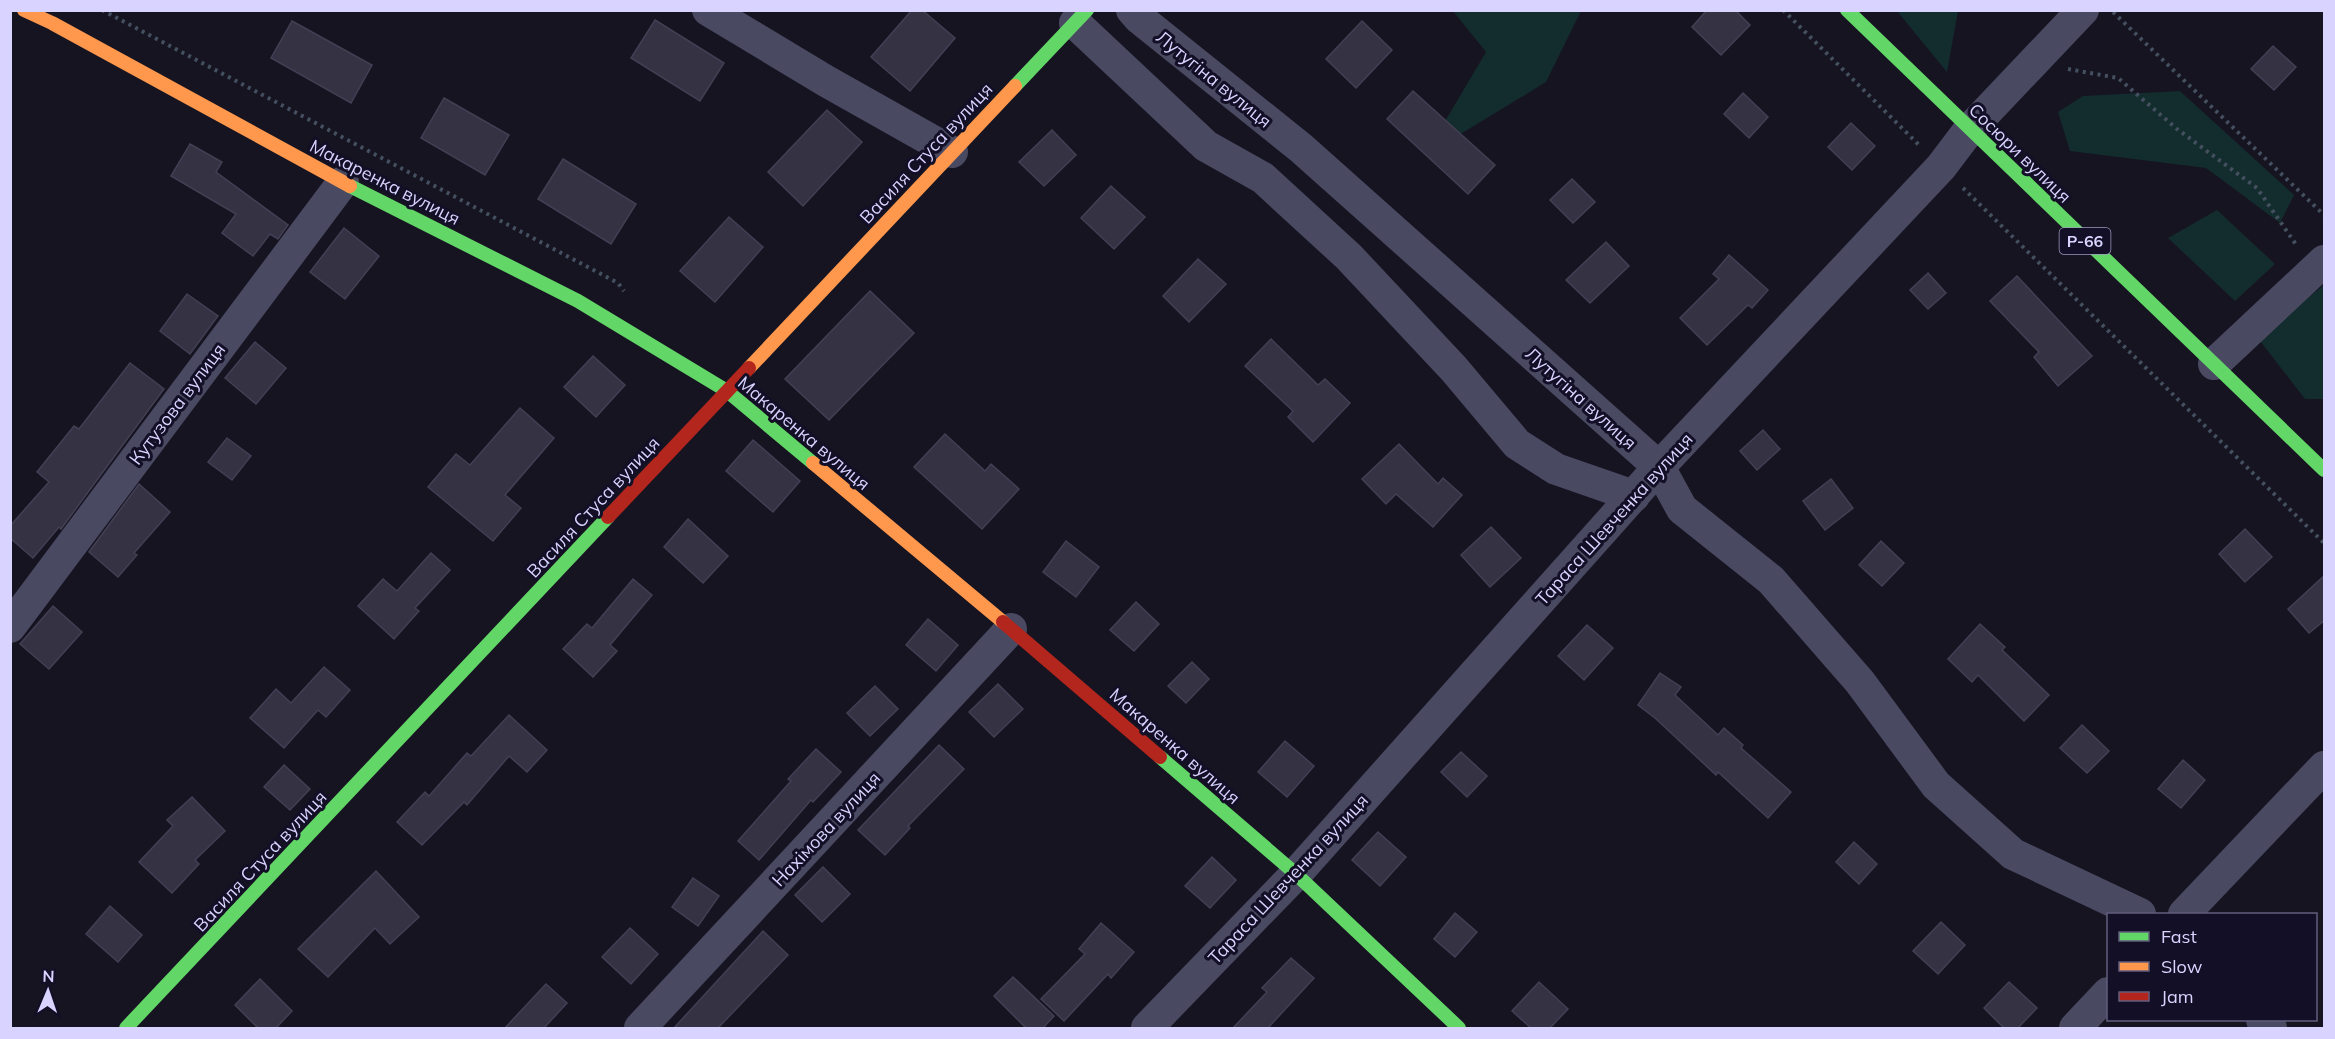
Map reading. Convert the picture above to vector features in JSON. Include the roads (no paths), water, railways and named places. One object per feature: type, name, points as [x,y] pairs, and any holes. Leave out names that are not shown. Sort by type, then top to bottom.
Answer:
[{"type":"street","name":"Макаренка вулиця","points":[[24,10],[52,23],[343,182],[578,301],[727,391],[1011,629],[1296,874],[1459,1029]]},
{"type":"street","points":[[708,10],[826,81],[952,152]]},
{"type":"street","name":"Лутугіна вулиця","points":[[1132,10],[1190,61],[1301,148],[1659,467],[1682,509],[1771,579],[1852,673],[1936,785],[2013,854],[2136,913]]},
{"type":"street","name":"Сосюри вулиця","points":[[1847,10],[2325,470]]},
{"type":"street","name":"Тараса Шевченка вулиця","points":[[1147,1029],[1296,874],[1659,467],[1941,167],[1970,130],[2083,10]]},
{"type":"street","points":[[1081,17],[1206,146],[1263,178],[1349,257],[1454,369],[1517,444],[1556,469],[1634,496]]},
{"type":"street","name":"Василя Стуса вулиця","points":[[126,1029],[1081,17]]},
{"type":"street","name":"Кутузова вулиця","points":[[10,627],[343,182]]},
{"type":"street","points":[[2214,364],[2320,266]]},
{"type":"street","name":"Нахімова вулиця","points":[[640,1029],[1011,629]]},
{"type":"street","points":[[2186,913],[2325,767]]},
{"type":"street","points":[[2074,1029],[2107,995]]}]
